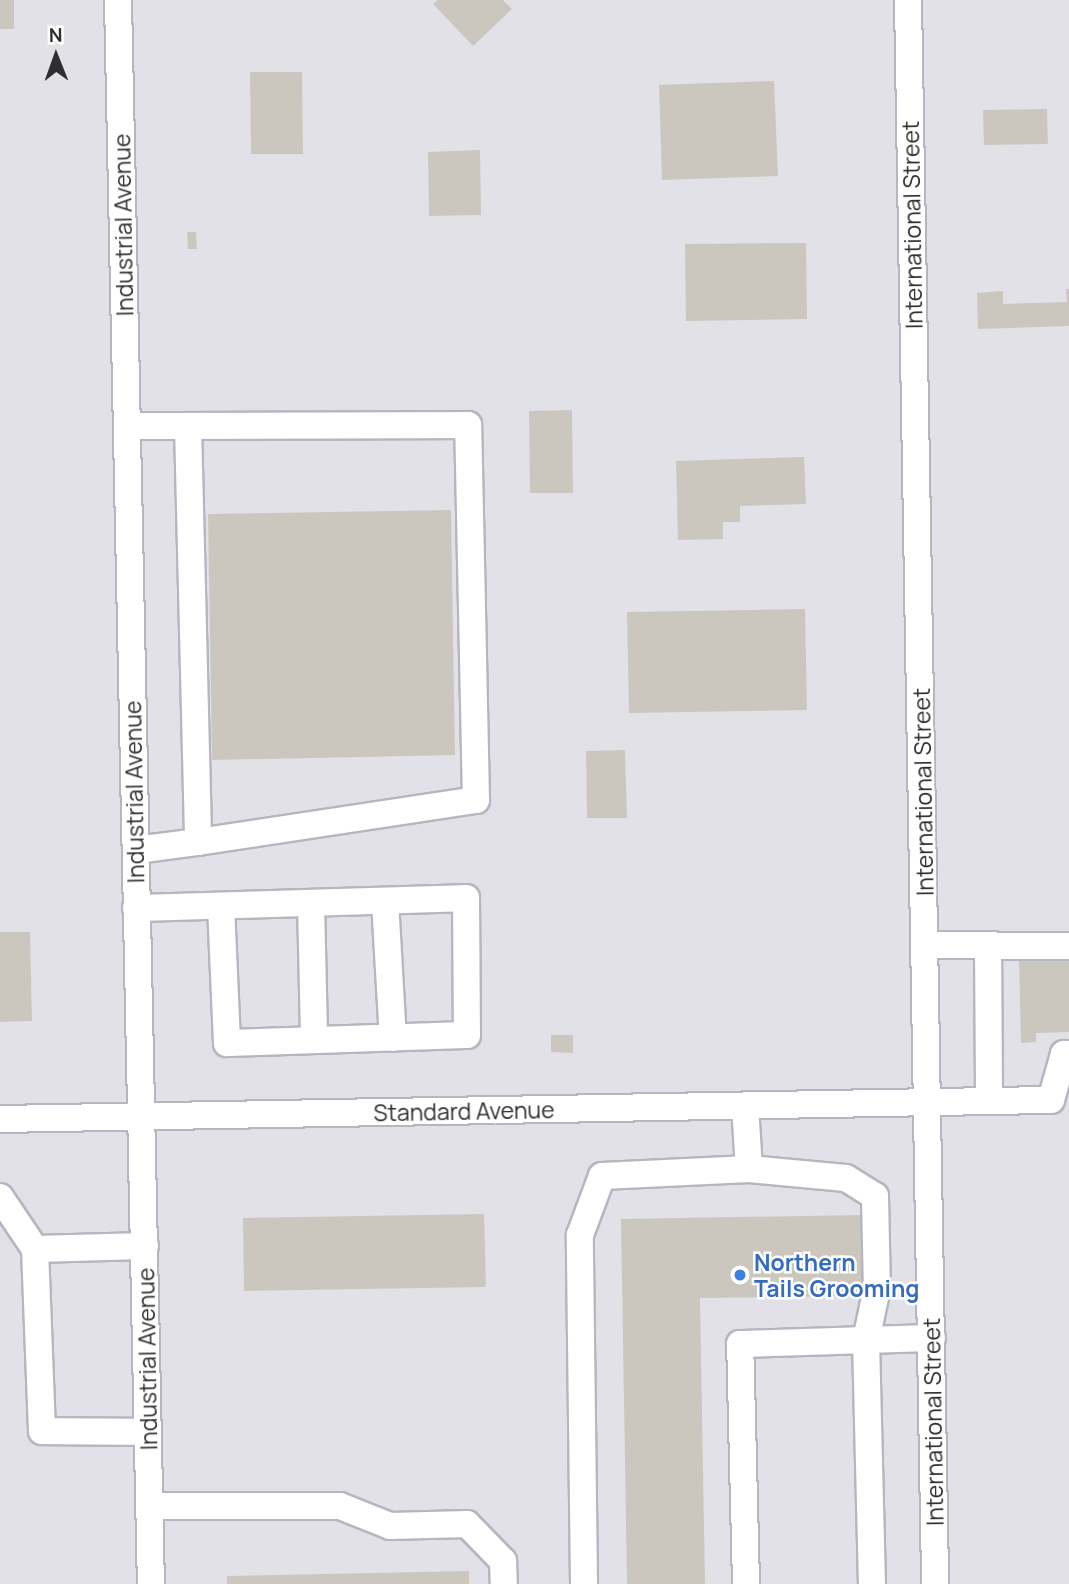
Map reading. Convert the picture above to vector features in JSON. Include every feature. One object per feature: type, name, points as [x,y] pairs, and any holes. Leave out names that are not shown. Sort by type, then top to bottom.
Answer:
[{"type":"street","name":"Industrial Avenue","points":[[118,0],[151,1584]]},
{"type":"street","name":"International Street","points":[[908,0],[935,1584]]},
{"type":"street","points":[[127,426],[468,425],[469,453],[476,800],[136,850]]},
{"type":"street","points":[[188,426],[198,842]]},
{"type":"street","points":[[136,908],[466,898],[467,1035],[227,1043],[221,906]]},
{"type":"street","points":[[385,901],[393,1038]]},
{"type":"street","points":[[311,903],[314,1040]]},
{"type":"street","points":[[925,945],[1069,946]]},
{"type":"street","points":[[988,946],[989,1101]]},
{"type":"street","points":[[1060,1100],[1064,1055],[1069,1054]]},
{"type":"street","name":"Standard Avenue","points":[[0,1119],[1060,1100]]},
{"type":"street","points":[[745,1105],[749,1169]]},
{"type":"street","points":[[583,1584],[580,1235],[602,1176],[749,1169],[846,1178],[875,1196],[877,1288],[866,1340],[872,1584]]},
{"type":"street","points":[[0,1197],[35,1249],[42,1430],[148,1432]]},
{"type":"street","points":[[35,1249],[145,1246]]},
{"type":"street","points":[[746,1584],[740,1344],[932,1338]]},
{"type":"street","points":[[150,1506],[340,1506],[390,1526],[467,1524],[503,1561],[504,1584]]},
{"type":"shaded area","points":[[0,0],[1069,0],[1069,1584],[0,1584]]},
{"type":"building","points":[[0,0],[14,0],[14,29],[0,29]]},
{"type":"building","points":[[438,0],[503,0],[512,9],[473,46],[433,4]]},
{"type":"building","points":[[250,72],[302,72],[303,154],[251,154]]},
{"type":"building","points":[[774,81],[778,176],[662,180],[659,85]]},
{"type":"building","points":[[1047,109],[1048,144],[984,145],[983,110]]},
{"type":"building","points":[[480,150],[481,215],[429,216],[428,152]]},
{"type":"building","points":[[187,232],[196,232],[197,249],[188,249]]},
{"type":"building","points":[[806,243],[807,319],[686,321],[685,244]]},
{"type":"building","points":[[1066,289],[1069,289],[1069,326],[978,329],[977,293],[1003,291],[1003,304],[1067,302]]},
{"type":"building","points":[[572,410],[573,493],[530,493],[529,411]]},
{"type":"building","points":[[804,457],[806,504],[740,506],[740,522],[723,522],[723,539],[678,540],[676,461]]},
{"type":"building","points":[[451,510],[455,755],[212,760],[208,514]]},
{"type":"building","points":[[805,609],[807,710],[629,713],[627,612]]},
{"type":"building","points":[[625,750],[627,818],[587,818],[586,751]]},
{"type":"building","points":[[0,932],[30,932],[32,1021],[0,1022]]},
{"type":"building","points":[[1069,957],[1069,1032],[1036,1033],[1036,1042],[1021,1043],[1019,958]]},
{"type":"building","points":[[551,1035],[573,1035],[573,1053],[551,1052]]},
{"type":"building","points":[[484,1214],[486,1287],[244,1291],[243,1218]]},
{"type":"building","points":[[861,1215],[863,1296],[700,1298],[705,1584],[627,1584],[621,1219]]},
{"type":"building","points":[[469,1571],[469,1584],[227,1584],[227,1576]]},
{"type":"place","name":"Northern Tails Grooming","points":[[740,1275]]}]
